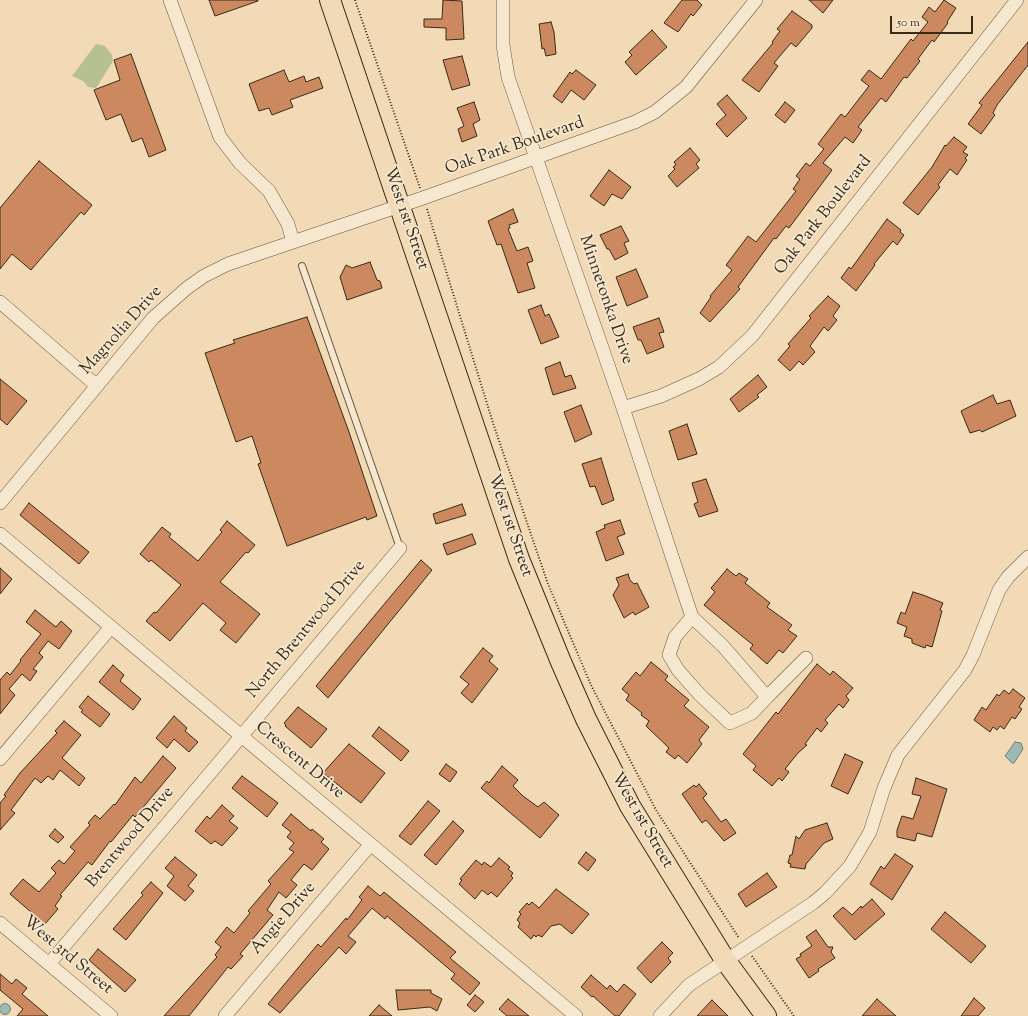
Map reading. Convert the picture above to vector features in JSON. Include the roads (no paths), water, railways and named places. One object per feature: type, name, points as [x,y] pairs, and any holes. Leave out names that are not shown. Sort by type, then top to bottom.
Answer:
[{"type":"main road","name":"West 1st Street","points":[[330,0],[401,206],[519,559],[561,662],[586,719],[630,806],[725,960],[766,1016]]},
{"type":"street","points":[[170,0],[220,137],[240,163],[269,191],[288,224],[293,242]]},
{"type":"street","name":"Minnetonka Drive","points":[[503,0],[502,28],[507,70],[623,408],[690,614]]},
{"type":"street","name":"Oak Park Boulevard","points":[[401,206],[614,131],[655,112],[686,87],[698,74],[756,0]]},
{"type":"street","name":"Oak Park Boulevard","points":[[623,408],[661,396],[699,379],[719,367],[752,336],[1017,0]]},
{"type":"street","name":"Magnolia Drive","points":[[0,503],[153,318],[186,288],[204,276],[228,264],[401,206]]},
{"type":"street","points":[[0,302],[97,386]]},
{"type":"street","name":"Crescent Drive","points":[[0,534],[576,1016]]},
{"type":"street","name":"North Brentwood Drive","points":[[242,736],[400,548]]},
{"type":"street","points":[[660,1016],[689,984],[813,903],[830,888],[850,866],[870,832],[884,788],[898,755],[965,670],[973,655],[999,590],[1008,577],[1028,557]]},
{"type":"street","points":[[767,697],[723,646],[690,614],[675,637],[669,655],[678,670],[700,695],[730,723],[752,713],[806,658]]},
{"type":"street","points":[[0,759],[111,627]]},
{"type":"street","name":"Brentwood Drive","points":[[49,964],[242,736]]},
{"type":"street","name":"Angie Drive","points":[[225,1016],[370,845]]},
{"type":"street","name":"West 3rd Street","points":[[0,923],[111,1016]]},
{"type":"lane","points":[[302,266],[400,548]]},
{"type":"water","points":[[1015,742],[1021,743],[1023,749],[1014,763],[1012,763],[1005,756]]},
{"type":"water","points":[[5,1003],[9,1005],[11,1009],[9,1013],[5,1015],[1,1013],[-1,1009],[1,1005]]}]
